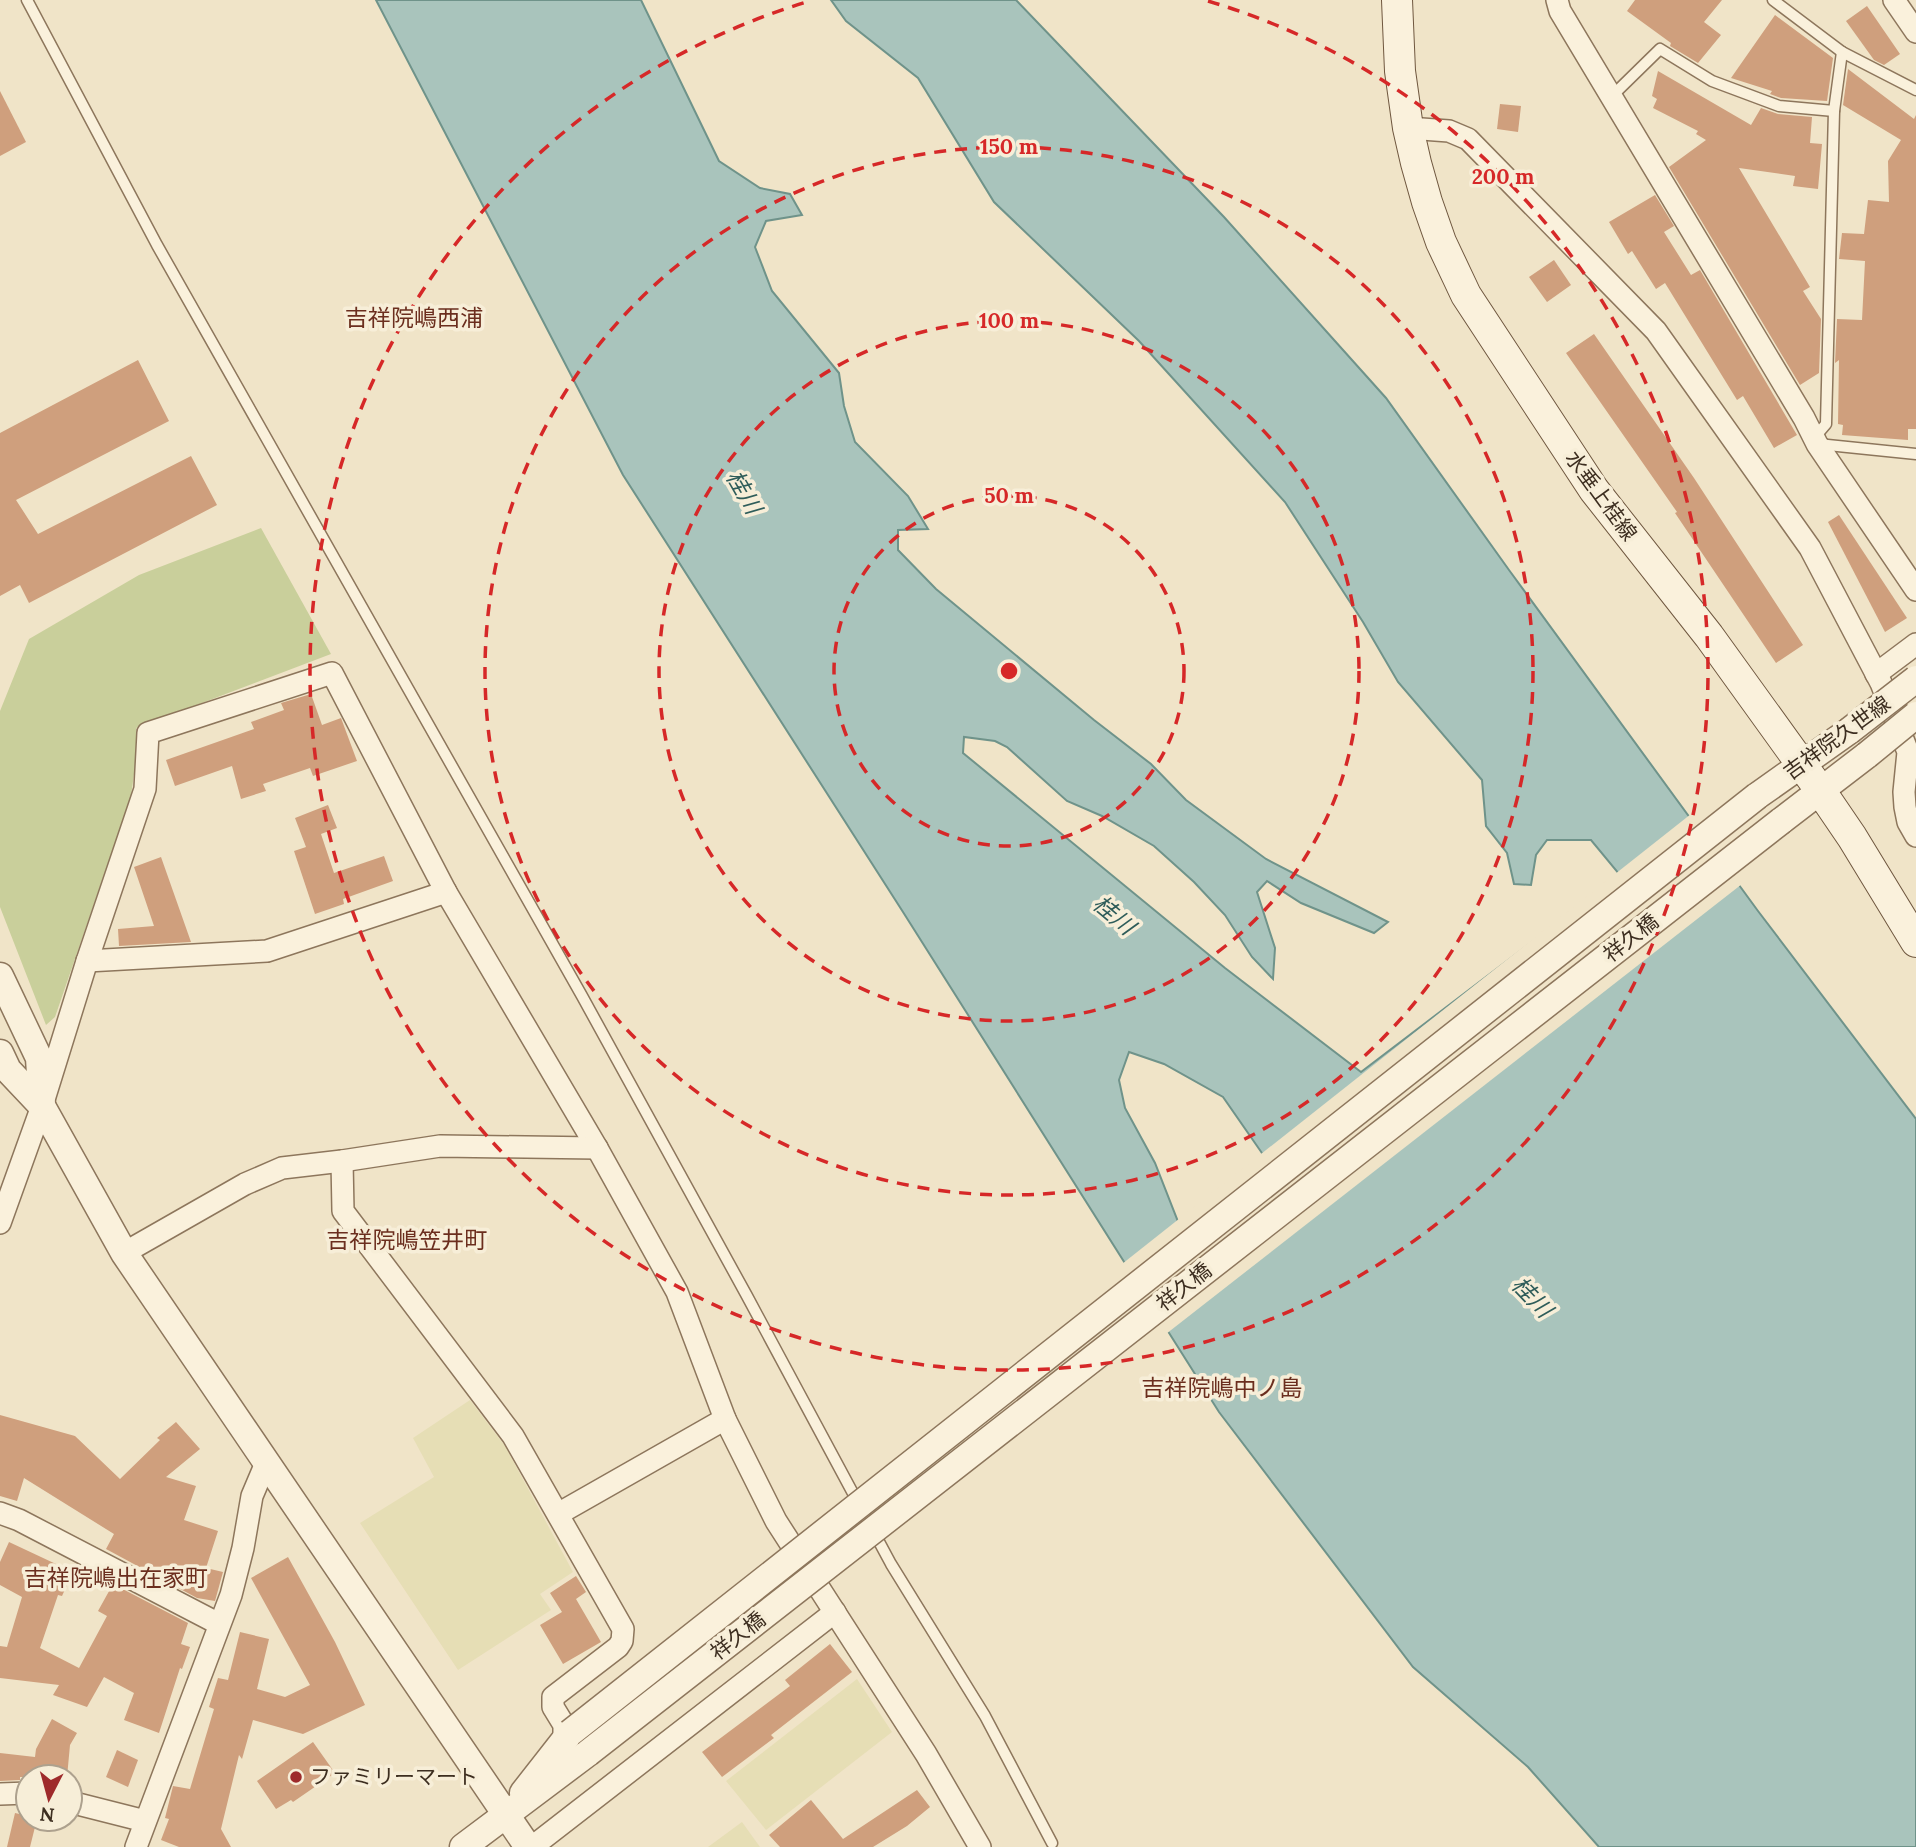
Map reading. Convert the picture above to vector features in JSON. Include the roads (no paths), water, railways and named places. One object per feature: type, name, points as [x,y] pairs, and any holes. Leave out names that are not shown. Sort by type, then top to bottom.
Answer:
[{"type":"main road","name":"水垂上桂線","points":[[1398,0],[1400,71],[1408,128],[1427,202],[1441,242],[1466,295],[1594,490],[1709,636],[1820,790],[1852,837],[1916,943]]},
{"type":"street","points":[[1557,0],[1560,11],[1816,441],[1916,590]]},
{"type":"street","points":[[1894,0],[1916,32]]},
{"type":"street","points":[[1408,128],[1450,131],[1468,139],[1656,331],[1810,548],[1876,674],[1914,753],[1904,792],[1909,822],[1916,835]]},
{"type":"street","points":[[1876,674],[1916,644]]},
{"type":"street","points":[[0,1223],[42,1106],[145,789],[148,733],[332,673],[446,892],[597,1149],[677,1292],[725,1419],[776,1521],[926,1754],[979,1847]]},
{"type":"street","name":"吉祥院久世線","points":[[1757,796],[1849,731],[1916,678]]},
{"type":"street","name":"吉祥院久世線","points":[[1780,821],[1916,715]]},
{"type":"street","name":"祥久橋","points":[[567,1735],[1757,796]]},
{"type":"street","name":"祥久橋","points":[[506,1817],[1780,821]]},
{"type":"street","points":[[87,961],[267,951],[446,892]]},
{"type":"street","points":[[0,976],[39,1058],[42,1106]]},
{"type":"street","points":[[0,1053],[8,1070],[42,1106],[124,1253],[506,1817],[530,1847],[835,1612]]},
{"type":"street","points":[[124,1253],[245,1184],[282,1168],[440,1146],[597,1149]]},
{"type":"street","points":[[342,1161],[343,1211],[513,1436],[623,1629],[622,1641],[618,1647],[552,1697],[553,1707],[567,1735],[506,1817],[463,1847]]},
{"type":"street","points":[[558,1514],[725,1419]]},
{"type":"street","points":[[136,1847],[231,1595],[252,1496],[266,1463]]},
{"type":"street","points":[[0,1513],[19,1520],[219,1624]]},
{"type":"street","points":[[84,1806],[145,1821]]},
{"type":"lane","points":[[27,0],[158,245],[602,1033],[885,1552],[985,1716],[1052,1843]]},
{"type":"lane","points":[[1773,0],[1842,52],[1916,90]]},
{"type":"lane","points":[[1611,97],[1660,49],[1712,80],[1779,106],[1834,111]]},
{"type":"lane","points":[[1842,52],[1834,111],[1826,424],[1816,441],[1916,454]]},
{"type":"water","name":"桂川","points":[[376,0],[641,0],[719,161],[760,188],[790,194],[802,215],[766,221],[755,247],[772,291],[839,373],[844,406],[855,442],[908,496],[928,529],[898,530],[898,550],[936,589],[1151,764],[1186,800],[1266,859],[1388,922],[1374,933],[1301,903],[1267,881],[1257,892],[1275,948],[1273,979],[1252,957],[1225,915],[1154,846],[1102,816],[1067,801],[1007,747],[995,741],[964,737],[963,753],[1225,968],[1361,1072],[1620,875],[1591,840],[1547,840],[1536,855],[1531,885],[1514,884],[1507,853],[1486,826],[1482,780],[1398,682],[1363,622],[1285,502],[1139,341],[994,202],[918,78],[846,21],[831,0],[1016,0],[1224,217],[1386,398],[1758,911],[1916,1119],[1916,1847],[1599,1847],[1528,1767],[1413,1667],[1219,1412],[623,475]],"holes":[[[1129,1052],[1164,1064],[1223,1097],[1264,1156],[1179,1224],[1155,1163],[1125,1108],[1119,1080]]]},
{"type":"place","name":"ファミリーマート","points":[[296,1777]]},
{"type":"district","name":"吉祥院嶋西浦","points":[[414,318]]},
{"type":"district","name":"吉祥院嶋笠井町","points":[[407,1240]]},
{"type":"district","name":"吉祥院嶋中ノ島","points":[[1222,1388]]},
{"type":"district","name":"吉祥院嶋出在家町","points":[[116,1578]]}]
